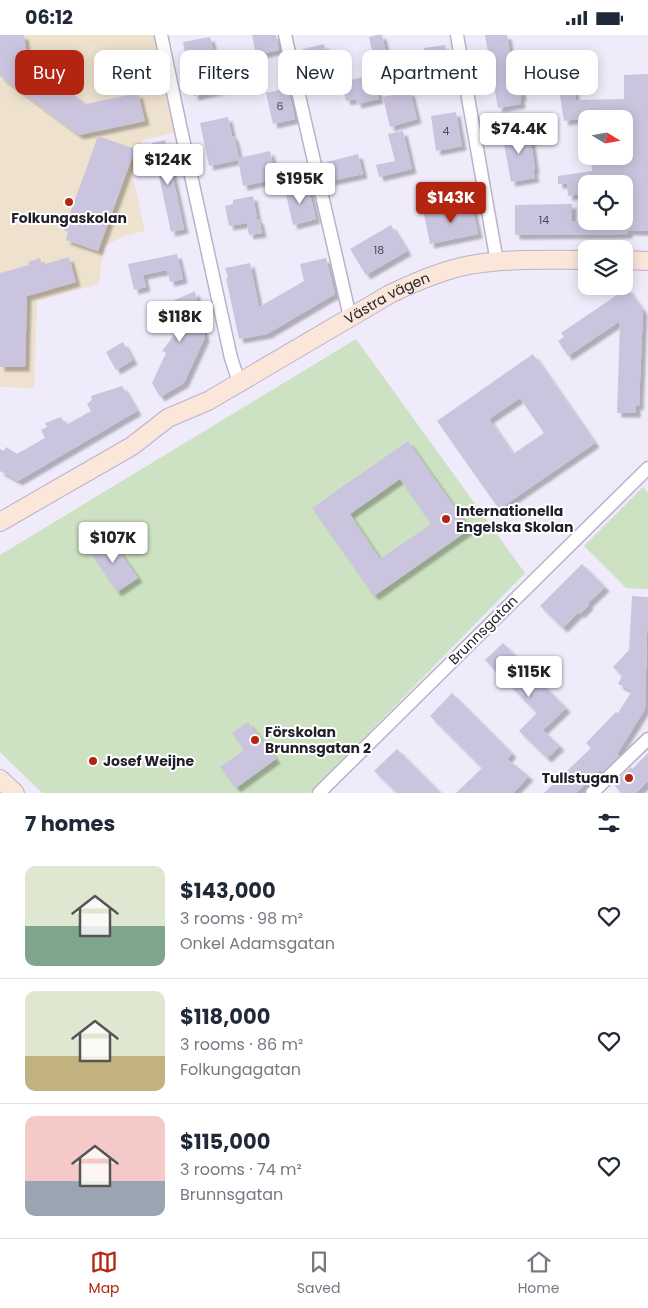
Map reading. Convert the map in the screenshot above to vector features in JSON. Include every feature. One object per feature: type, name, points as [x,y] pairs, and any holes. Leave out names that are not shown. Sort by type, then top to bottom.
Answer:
[{"type":"main road","name":"Västra vägen","points":[[0,522],[132,446],[168,419],[208,401],[390,294],[428,277],[470,265],[498,262],[578,260]]},
{"type":"main road","points":[[633,260],[648,261]]},
{"type":"main road","points":[[0,779],[16,793]]},
{"type":"street","points":[[161,35],[231,358],[239,382]]},
{"type":"street","points":[[285,35],[350,317]]},
{"type":"street","points":[[458,35],[498,262]]},
{"type":"street","name":"Brunnsgatan","points":[[319,793],[648,468]]},
{"type":"street","points":[[592,793],[648,739]]},
{"type":"shaded area","name":"Folkungaskolan","points":[[0,35],[153,35],[156,50],[94,50],[94,95],[166,95],[174,133],[142,140],[132,173],[145,231],[125,236],[105,245],[99,284],[37,301],[34,388],[0,387]]},
{"type":"green space","points":[[356,339],[525,573],[310,793],[42,793],[0,752],[0,555]]},
{"type":"green space","points":[[643,487],[648,492],[648,589],[626,588],[584,546]]},
{"type":"building","points":[[0,35],[24,35],[26,50],[15,50],[15,87],[0,76]]},
{"type":"building","points":[[252,35],[276,35],[279,50],[268,52],[268,50],[255,50]]},
{"type":"building","points":[[382,35],[386,50],[372,50],[369,37]]},
{"type":"building","points":[[485,35],[507,35],[510,50],[506,50],[506,95],[522,95],[522,97],[520,97],[521,104],[498,108],[496,95],[496,50],[488,50]]},
{"type":"building","points":[[210,37],[213,50],[185,50],[183,42]]},
{"type":"building","points":[[324,44],[325,50],[303,50]]},
{"type":"building","points":[[445,45],[446,50],[424,50],[424,48]]},
{"type":"building","points":[[648,74],[648,231],[628,231],[628,234],[515,235],[515,205],[572,204],[572,221],[578,221],[578,230],[633,230],[633,175],[578,175],[578,194],[568,196],[567,184],[558,184],[558,176],[592,171],[592,165],[633,165],[633,110],[578,110],[578,119],[564,121],[560,95],[575,95],[576,100],[624,99],[624,75]]},
{"type":"building","points":[[362,78],[362,95],[378,95],[379,99],[357,104],[356,99],[346,101],[344,95],[352,95],[352,80]]},
{"type":"building","points":[[278,90],[278,95],[290,95],[295,119],[273,124],[266,95],[268,93]]},
{"type":"building","points":[[25,95],[74,95],[86,104],[129,95],[138,95],[145,121],[79,135]]},
{"type":"building","points":[[411,95],[417,119],[390,127],[383,97]]},
{"type":"building","points":[[456,112],[462,146],[436,151],[431,116]]},
{"type":"building","points":[[228,117],[239,158],[270,151],[276,179],[243,186],[238,160],[209,166],[200,123]]},
{"type":"building","points":[[526,128],[527,136],[530,135],[535,178],[511,182],[502,133]]},
{"type":"building","points":[[403,131],[412,169],[379,177],[376,165],[395,161],[388,134]]},
{"type":"building","points":[[98,136],[135,149],[98,251],[66,240],[68,232],[64,230]]},
{"type":"building","points":[[165,140],[184,229],[171,232],[152,143]]},
{"type":"building","points":[[358,154],[363,174],[331,181],[327,162]]},
{"type":"building","points":[[308,185],[316,219],[293,225],[285,190]]},
{"type":"building","points":[[253,196],[257,219],[259,219],[262,233],[249,235],[247,223],[229,226],[225,206],[233,204],[233,200]]},
{"type":"building","points":[[472,206],[478,234],[430,244],[424,214]]},
{"type":"building","points":[[391,225],[407,251],[366,275],[350,249]]},
{"type":"building","points":[[177,254],[183,279],[170,282],[167,270],[143,275],[146,287],[134,290],[128,264]]},
{"type":"building","points":[[69,257],[76,282],[27,296],[25,367],[0,367],[0,273],[29,265],[28,262],[40,258],[42,265]]},
{"type":"building","points":[[326,258],[335,294],[267,334],[239,339],[225,268],[250,263],[259,307],[304,281],[300,264]]},
{"type":"building","points":[[195,291],[205,337],[184,383],[160,397],[152,383],[166,353],[162,351],[174,335],[162,306]]},
{"type":"building","points":[[617,295],[632,295],[643,310],[639,406],[636,405],[636,413],[617,413],[620,321],[568,356],[558,341],[564,337],[561,333]]},
{"type":"building","points":[[123,342],[133,360],[116,370],[106,352]]},
{"type":"building","points":[[533,354],[595,443],[499,509],[437,421]],"holes":[[[520,398],[544,433],[513,454],[489,419]]]},
{"type":"building","points":[[122,386],[137,411],[18,481],[0,471],[0,449],[4,451],[6,447],[17,454],[45,438],[41,430],[47,427],[45,423],[61,417],[66,425],[91,411],[87,404],[92,400],[91,396]]},
{"type":"building","name":"Internationella Engelska Skolan","points":[[408,441],[470,529],[374,596],[312,508]],"holes":[[[400,479],[431,524],[380,559],[350,514]]]},
{"type":"building","points":[[108,535],[138,578],[117,592],[88,549]]},
{"type":"building","points":[[582,564],[605,587],[588,603],[589,605],[580,614],[579,612],[563,628],[540,606]]},
{"type":"building","points":[[632,596],[648,597],[645,709],[617,754],[619,756],[602,772],[600,770],[576,793],[544,793],[591,748],[586,743],[616,712],[618,713],[632,691],[618,684],[622,676],[613,667],[629,650]]},
{"type":"building","points":[[503,643],[566,708],[543,730],[560,746],[547,758],[519,731],[537,713],[485,660]]},
{"type":"building","points":[[452,693],[512,753],[507,759],[529,776],[513,793],[456,793],[482,768],[430,716]]},
{"type":"building","points":[[248,722],[276,759],[236,788],[220,767],[244,750],[232,733]]},
{"type":"building","points":[[397,749],[441,793],[397,793],[374,771]]},
{"type":"building","points":[[648,753],[648,781],[636,793],[622,793],[613,784]]},
{"type":"place","name":"Folkungaskolan","points":[[69,202]]},
{"type":"place","name":"Internationella Engelska Skolan","points":[[446,519]]},
{"type":"place","name":"Förskolan Brunnsgatan 2","points":[[255,740]]},
{"type":"place","name":"Josef Weijne","points":[[93,761]]},
{"type":"place","name":"Tullstugan","points":[[629,778]]}]
